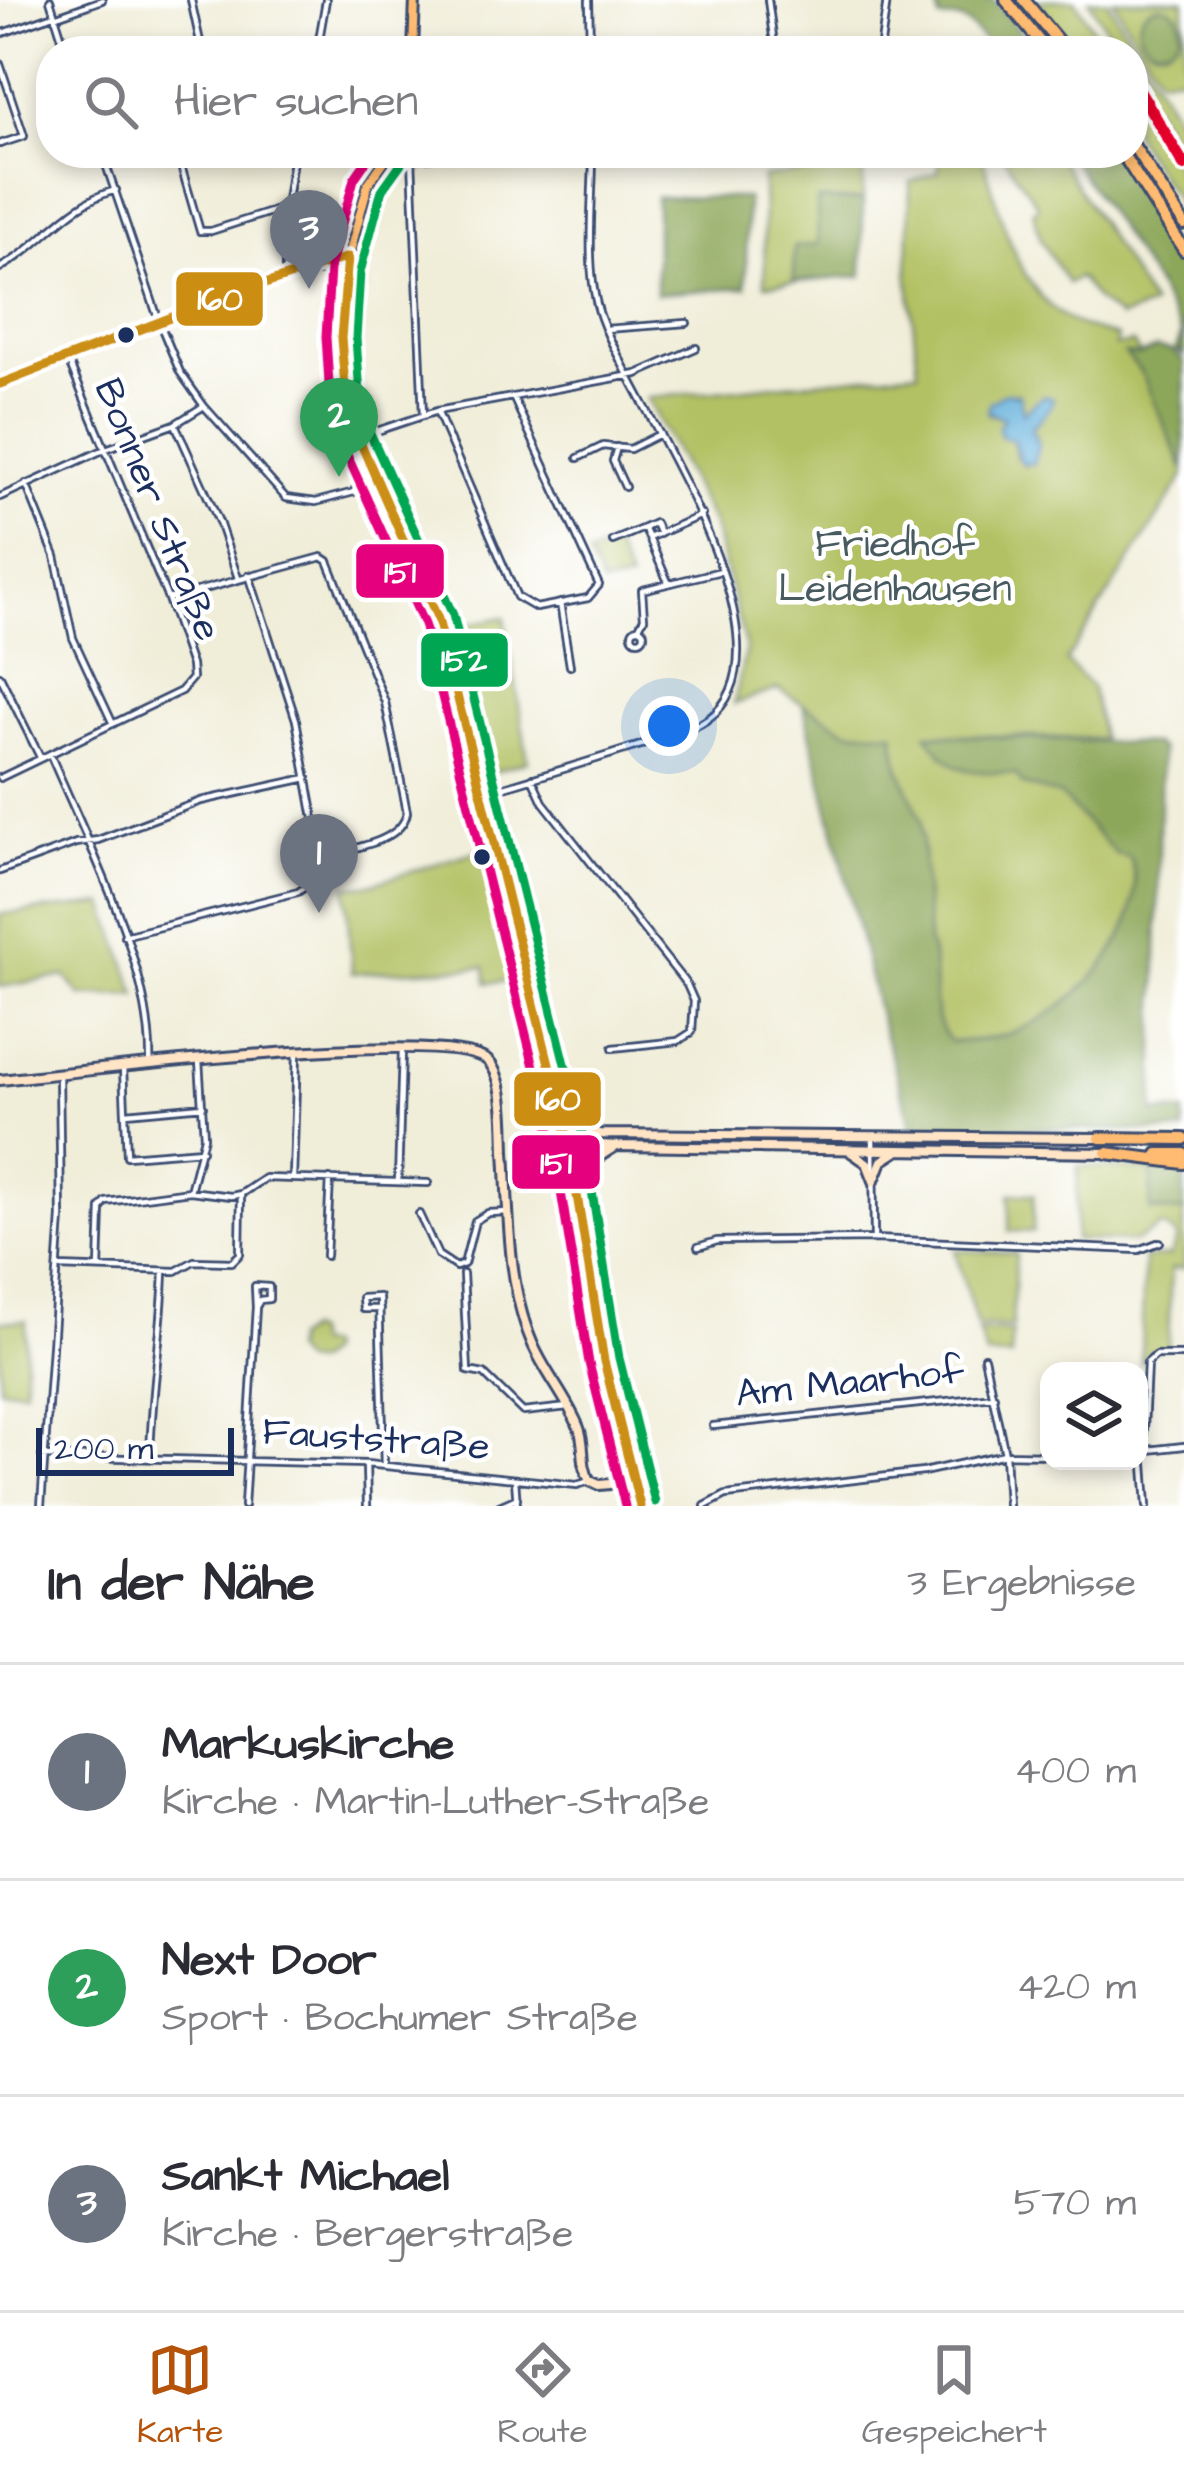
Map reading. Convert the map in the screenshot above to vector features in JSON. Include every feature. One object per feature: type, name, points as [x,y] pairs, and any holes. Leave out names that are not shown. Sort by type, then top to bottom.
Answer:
[{"type":"highway","points":[[1006,0],[1036,36]]},
{"type":"highway","points":[[1024,0],[1054,36]]},
{"type":"highway","points":[[1132,168],[1184,250]]},
{"type":"highway","points":[[1148,168],[1184,224]]},
{"type":"highway","points":[[1100,1138],[1184,1139]]},
{"type":"highway","points":[[1107,1153],[1184,1158]]},
{"type":"main road","points":[[414,36],[415,0]]},
{"type":"main road","points":[[379,168],[368,184],[348,257],[343,290],[343,385],[356,438],[434,605],[568,1140],[604,1361],[640,1506]]},
{"type":"main road","points":[[307,268],[329,271],[343,290]]},
{"type":"street","points":[[50,0],[61,36]]},
{"type":"street","points":[[0,34],[102,0]]},
{"type":"street","points":[[191,0],[199,36]]},
{"type":"street","points":[[320,36],[326,0]]},
{"type":"street","points":[[589,0],[590,36]]},
{"type":"street","points":[[768,0],[774,36]]},
{"type":"street","points":[[882,36],[887,0]]},
{"type":"street","points":[[0,64],[24,136],[0,144]]},
{"type":"street","points":[[108,168],[160,325],[180,371],[204,406],[286,498],[316,502],[377,486]]},
{"type":"street","points":[[181,168],[200,231],[286,207]]},
{"type":"street","points":[[285,273],[292,168]]},
{"type":"street","points":[[412,168],[423,416]]},
{"type":"street","points":[[481,794],[679,733],[706,720],[725,702],[739,659],[722,572],[702,515],[605,329],[593,277],[593,168]]},
{"type":"street","points":[[0,268],[70,210],[116,190]]},
{"type":"street","points":[[0,384],[285,273],[348,257]]},
{"type":"street","points":[[605,329],[687,323]]},
{"type":"street","points":[[356,438],[437,411],[630,375],[696,347]]},
{"type":"street","name":"Bonner Straße","points":[[0,778],[181,691],[192,678],[168,599],[68,360]]},
{"type":"street","points":[[437,411],[517,597],[531,607],[588,598],[598,585],[513,397]]},
{"type":"street","points":[[0,497],[103,450],[175,424],[204,406]]},
{"type":"street","points":[[175,424],[219,522],[238,578]]},
{"type":"street","points":[[578,458],[603,446],[630,448],[660,434]]},
{"type":"street","points":[[617,447],[613,461],[626,487]]},
{"type":"street","points":[[352,494],[368,466]]},
{"type":"street","points":[[26,484],[55,556],[73,638],[113,724]]},
{"type":"street","points":[[649,538],[702,515]]},
{"type":"street","points":[[613,542],[655,523],[660,534]]},
{"type":"street","points":[[644,527],[668,582]]},
{"type":"street","points":[[168,599],[322,557],[328,560],[385,701],[407,812],[395,833],[321,857]]},
{"type":"street","points":[[639,628],[644,618],[642,590],[722,572]]},
{"type":"street","points":[[124,936],[263,903],[304,888],[318,871],[321,857],[307,778],[281,668],[249,575]]},
{"type":"street","points":[[560,603],[571,666]]},
{"type":"street","points":[[0,676],[40,759]]},
{"type":"street","points":[[50,754],[124,936],[149,1026],[150,1065]]},
{"type":"street","points":[[0,872],[201,801],[307,778]]},
{"type":"street","points":[[532,778],[543,802],[687,985],[694,1001],[692,1031],[678,1041],[613,1048]]},
{"type":"street","points":[[0,1080],[346,1048],[469,1053],[484,1058],[494,1070],[505,1137],[509,1212],[525,1322],[579,1430],[590,1481]]},
{"type":"street","points":[[398,1181],[402,1050]]},
{"type":"street","points":[[293,1179],[297,1052]]},
{"type":"street","points":[[190,1191],[202,1150],[199,1061]]},
{"type":"street","points":[[123,1068],[127,1156],[202,1150]]},
{"type":"street","points":[[41,1506],[58,1267],[59,1075]]},
{"type":"street","points":[[126,1113],[203,1106]]},
{"type":"street","points":[[559,1106],[598,1134]]},
{"type":"street","points":[[568,1140],[598,1134],[873,1143],[1100,1138]]},
{"type":"street","points":[[568,1140],[618,1146],[844,1148],[873,1143],[903,1149],[1107,1153]]},
{"type":"street","points":[[873,1143],[874,1239]]},
{"type":"street","points":[[580,1207],[592,1162],[618,1146]]},
{"type":"street","points":[[844,1148],[867,1163],[874,1181]]},
{"type":"street","points":[[874,1181],[882,1161],[903,1149]]},
{"type":"street","points":[[99,1268],[101,1208],[106,1202],[190,1191],[241,1194],[265,1178],[428,1183]]},
{"type":"street","points":[[326,1256],[330,1179]]},
{"type":"street","points":[[58,1267],[176,1271],[194,1261],[239,1259],[241,1194]]},
{"type":"street","points":[[418,1214],[438,1255],[456,1267],[469,1256],[475,1222],[488,1213],[509,1212]]},
{"type":"street","points":[[698,1247],[717,1241],[874,1239],[1139,1250],[1160,1242]]},
{"type":"street","points":[[150,1459],[164,1270]]},
{"type":"street","points":[[463,1274],[468,1371],[484,1374],[523,1412],[568,1407]]},
{"type":"street","points":[[244,1506],[256,1307]]},
{"type":"street","points":[[380,1309],[384,1466]]},
{"type":"street","points":[[1148,1362],[1156,1355],[1184,1355]]},
{"type":"street","points":[[984,1358],[1005,1454],[1008,1506]]},
{"type":"street","name":"Am Maarhof","points":[[712,1426],[994,1396]]},
{"type":"street","points":[[1148,1450],[1184,1446]]},
{"type":"street","points":[[705,1506],[727,1495],[938,1470],[1005,1454],[1040,1455]]},
{"type":"street","name":"Fauststraße","points":[[42,1456],[366,1464],[577,1485],[632,1482]]},
{"type":"street","points":[[366,1464],[368,1506]]},
{"type":"street","points":[[1143,1470],[1147,1506]]},
{"type":"street","points":[[499,1506],[517,1502],[515,1479]]},
{"type":"green space","points":[[949,0],[993,0],[1024,36],[979,36],[964,22],[940,19],[937,7]]},
{"type":"green space","points":[[1037,0],[1075,0],[1098,36],[1065,36]]},
{"type":"green space","points":[[1089,0],[1107,0],[1128,36],[1111,36]]},
{"type":"green space","points":[[1113,0],[1184,0],[1184,75],[1159,77],[1148,59],[1148,36],[1135,36]]},
{"type":"green space","points":[[1152,8],[1168,8],[1179,19],[1179,35],[1168,46],[1152,46],[1148,36],[1141,35],[1141,19]]},
{"type":"green space","points":[[1148,69],[1184,130],[1184,158],[1148,97]]},
{"type":"green space","points":[[1148,120],[1184,179],[1184,213],[1148,157]]},
{"type":"green space","points":[[863,168],[863,200],[818,200],[818,245],[794,247],[794,282],[765,285],[763,177]]},
{"type":"green space","name":"Friedhof Leidenhausen","points":[[939,168],[986,168],[1012,247],[1036,291],[1072,322],[1117,337],[1115,346],[1133,343],[1140,355],[1127,355],[1141,372],[1184,470],[1066,661],[1092,688],[1102,739],[928,734],[1061,796],[1116,854],[1130,857],[1135,884],[1121,937],[1106,962],[1064,1004],[1008,1034],[951,1042],[936,1008],[921,820],[899,767],[894,733],[847,730],[778,689],[734,704],[746,648],[713,524],[647,398],[918,371],[908,273],[910,182],[939,172]],"holes":[[[1004,393],[1018,393],[1023,413],[1043,396],[1053,398],[1031,428],[1037,439],[1025,466],[1016,457],[1013,439],[1001,436],[1005,418],[988,414]]]},
{"type":"green space","points":[[1012,168],[1065,168],[1152,306],[1120,318],[1097,301],[1079,277],[1068,284],[1041,240],[1033,211],[1039,207]]},
{"type":"green space","points":[[1078,168],[1121,168],[1184,268],[1184,356],[1176,349],[1182,334],[1155,284]]},
{"type":"green space","points":[[656,197],[747,198],[746,287],[656,294]]},
{"type":"green space","points":[[817,200],[863,200],[862,276],[794,282],[794,247],[818,244]]},
{"type":"green space","points":[[1157,348],[1173,351],[1184,362],[1184,470],[1141,372],[1125,354],[1140,355]]},
{"type":"green space","points":[[613,544],[630,581],[602,585],[588,556]]},
{"type":"green space","points":[[505,617],[528,761],[486,774],[451,627]]},
{"type":"green space","points":[[803,704],[847,730],[894,733],[899,767],[921,820],[936,1008],[951,1042],[1008,1034],[1064,1004],[1106,962],[1122,937],[1135,884],[1130,857],[1116,854],[1061,796],[1022,784],[1016,774],[964,769],[946,758],[926,734],[1154,744],[1161,750],[1154,1112],[1184,1112],[1184,1132],[912,1126],[881,1023]]},
{"type":"green space","points":[[484,849],[511,981],[487,983],[485,967],[352,973],[346,886],[367,885]]},
{"type":"green space","points":[[105,904],[137,995],[81,996],[65,976],[0,987],[0,914]]},
{"type":"green space","points":[[581,1141],[861,1142],[861,1145]]},
{"type":"green space","points":[[1078,1166],[1152,1170],[1150,1210],[1184,1212],[1184,1269],[1171,1269],[1168,1348],[1151,1351],[1141,1362],[1144,1258],[1170,1256],[1177,1239],[1174,1233],[1161,1226],[1135,1242],[1075,1240]]},
{"type":"green space","points":[[1152,1170],[1184,1173],[1184,1212],[1150,1210]]},
{"type":"green space","points":[[1010,1194],[1034,1194],[1033,1232],[1009,1231]]},
{"type":"green space","points":[[955,1250],[1016,1253],[1012,1327],[977,1326]]},
{"type":"green space","points":[[0,1321],[26,1321],[25,1389],[0,1388]]},
{"type":"green space","points":[[306,1330],[313,1333],[315,1344],[326,1346],[327,1352],[315,1363],[302,1363],[292,1351],[294,1339]]},
{"type":"green space","points":[[978,1331],[1012,1332],[1011,1357],[986,1356]]},
{"type":"water","points":[[1007,392],[1020,396],[1023,413],[1043,396],[1053,398],[1031,428],[1038,445],[1033,464],[1020,462],[1014,440],[1001,436],[998,428],[1004,418],[987,411],[990,402]]},
{"type":"transit line","points":[[1148,105],[1184,165]]},
{"type":"transit line","name":"151","points":[[362,168],[354,179],[330,268],[326,337],[330,399],[342,444],[424,624],[553,1143],[589,1363],[625,1506]]},
{"type":"transit line","name":"152","points":[[398,168],[382,190],[360,272],[356,338],[360,395],[370,433],[453,615],[583,1136],[619,1358],[655,1502]]},
{"type":"transit line","name":"160","points":[[0,384],[216,300],[348,257],[341,338],[347,412],[438,619],[568,1140],[604,1361],[640,1506]]},
{"type":"place","name":"Sankt Michael","points":[[309,289]]},
{"type":"place","name":"Next Door","points":[[339,477]]},
{"type":"place","name":"Markuskirche","points":[[319,913]]}]
